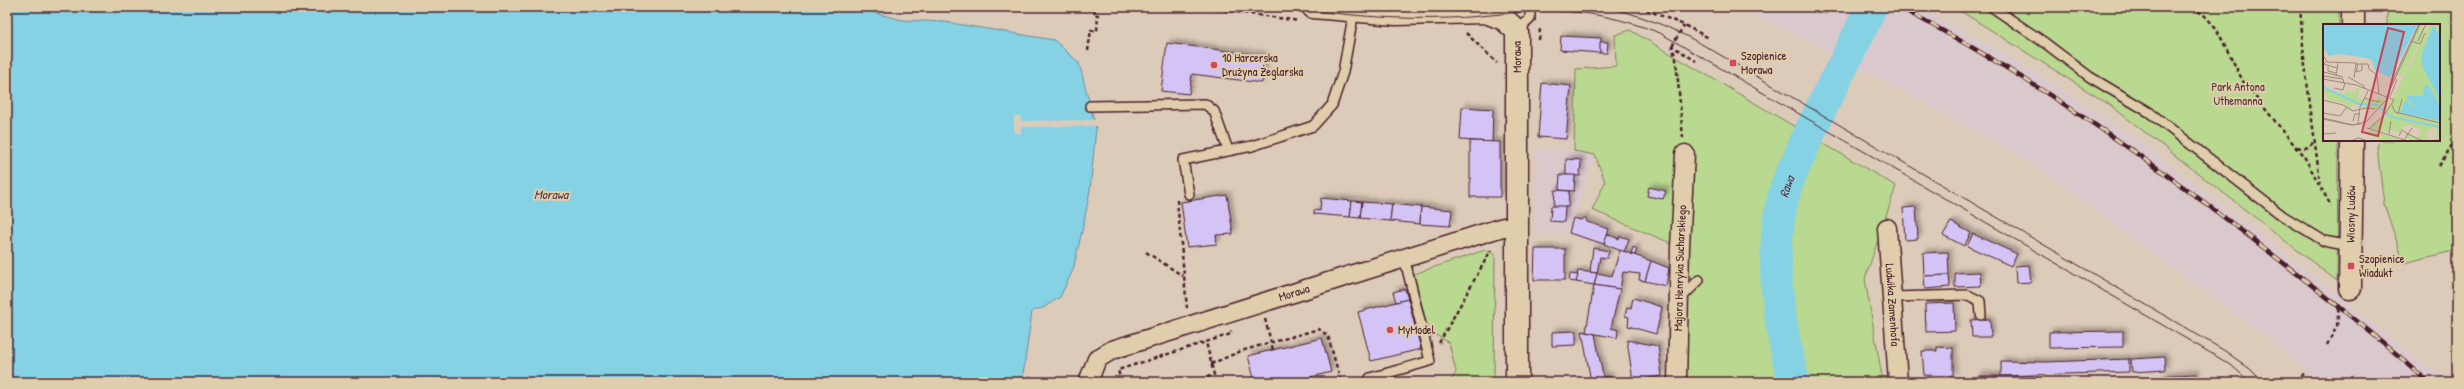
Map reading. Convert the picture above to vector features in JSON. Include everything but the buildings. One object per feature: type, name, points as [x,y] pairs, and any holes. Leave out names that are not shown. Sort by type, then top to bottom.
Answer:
[{"type":"street","points":[[2353,7],[2353,24]]},
{"type":"street","points":[[1308,14],[1354,11],[1411,14],[1486,12],[1504,19],[1517,31]]},
{"type":"street","name":"Morawa","points":[[1517,31],[1517,382]]},
{"type":"street","name":"Wiosny Ludów","points":[[2345,294],[2352,246],[2352,141]]},
{"type":"street","name":"Majora Henryka Sucharskiego","points":[[1677,382],[1685,154]]},
{"type":"street","name":"Morawa","points":[[1088,382],[1097,359],[1112,350],[1194,317],[1503,227],[1517,227]]},
{"type":"street","name":"Ludwika Zamenhofa","points":[[1887,228],[1898,382]]},
{"type":"lane","points":[[1517,31],[1530,19],[1530,7]]},
{"type":"lane","points":[[1992,7],[2045,43],[2090,77],[2149,112],[2283,216],[2324,241],[2352,246]]},
{"type":"lane","points":[[1189,194],[1183,160],[1284,137],[1313,126],[1332,105],[1343,72],[1354,11]]},
{"type":"lane","points":[[1090,106],[1205,104],[1214,111],[1228,150]]},
{"type":"lane","points":[[1370,378],[1430,361],[1404,257]]},
{"type":"lane","points":[[1679,300],[1699,280]]},
{"type":"lane","points":[[1892,297],[1968,295],[1980,301],[1980,315]]},
{"type":"path","points":[[1088,51],[1091,30],[1097,31],[1098,15],[1094,14],[1094,7]]},
{"type":"path","points":[[1202,7],[1308,14]]},
{"type":"path","points":[[1640,7],[1684,25],[1709,38]]},
{"type":"path","points":[[2192,7],[2204,15],[2216,28],[2244,83],[2296,146],[2315,174],[2321,189],[2333,209]]},
{"type":"path","points":[[2300,7],[2304,58],[2321,189]]},
{"type":"path","points":[[1684,25],[1672,46],[1676,59],[1685,154]]},
{"type":"path","points":[[1462,29],[1499,65]]},
{"type":"path","points":[[1672,46],[1696,61]]},
{"type":"path","points":[[2439,166],[2457,137]]},
{"type":"path","points":[[2296,146],[2304,148],[2310,146],[2315,140]]},
{"type":"path","points":[[1176,196],[1184,276],[1194,317],[1214,375],[1187,382]]},
{"type":"path","points":[[1427,348],[1440,343],[1491,249]]},
{"type":"path","points":[[1146,252],[1184,276]]},
{"type":"path","points":[[2327,345],[2337,326],[2345,294]]},
{"type":"path","points":[[1264,315],[1273,350]]},
{"type":"path","points":[[1211,364],[1241,351],[1319,329],[1328,336],[1341,382]]},
{"type":"path","points":[[2297,382],[2305,372]]},
{"type":"path","points":[[1204,378],[1205,382]]},
{"type":"shaded area","points":[[1737,7],[1919,7],[1923,9],[2012,58],[2131,134],[2336,293],[2446,382],[2319,382],[2256,329],[2132,239],[2053,178],[2014,153],[1915,98],[1794,34]]},
{"type":"shaded area","points":[[1537,149],[1574,151],[1595,155],[1569,233],[1535,234]]},
{"type":"green space","points":[[1812,7],[1831,7],[1826,14]]},
{"type":"green space","name":"Park Antona Uthemanna","points":[[1954,7],[2339,7],[2339,24],[2323,24],[2323,141],[2338,141],[2337,281],[2110,105]]},
{"type":"green space","points":[[2387,7],[2457,7],[2457,250],[2404,263],[2384,204],[2377,148],[2379,141],[2440,141],[2440,24],[2387,24]]},
{"type":"green space","points":[[1630,30],[1896,186],[1865,279],[1883,382],[1686,382],[1680,247],[1592,210],[1605,182],[1595,155],[1574,151],[1576,69],[1616,66],[1615,35]]},
{"type":"green space","points":[[1485,250],[1495,254],[1494,382],[1445,382],[1451,381],[1456,372],[1449,343],[1436,335],[1430,337],[1414,274]]},
{"type":"water","name":"Morawa","points":[[7,7],[852,7],[902,20],[945,22],[1054,40],[1079,63],[1096,128],[1090,190],[1073,270],[1060,297],[1043,308],[1032,311],[1022,382],[7,382]]},
{"type":"pier","points":[[1014,116],[1020,116],[1021,121],[1096,120],[1097,126],[1021,127],[1021,133],[1014,133]]},
{"type":"waterway","name":"Rawa","points":[[1794,382],[1783,336],[1777,287],[1777,237],[1780,213],[1785,190],[1791,174],[1816,119],[1871,7]]},
{"type":"tram line","points":[[1286,7],[1347,15],[1388,18],[1450,18],[1525,12],[1564,11],[1606,17],[1660,33],[2231,365],[2250,382]]},
{"type":"tram line","points":[[1349,7],[1425,10],[1494,7]]},
{"type":"tram line","points":[[1604,7],[1656,22],[1705,46],[2225,351],[2250,369],[2263,382]]},
{"type":"railway","points":[[1899,7],[1949,34],[2046,93],[2094,124],[2187,189],[2373,334],[2428,382]]},
{"type":"place","name":"Szopienice Morawa","points":[[1733,63]]},
{"type":"place","name":"10 Harcerska Drużyna Żeglarska","points":[[1214,65]]},
{"type":"place","name":"Szopienice Wiadukt","points":[[2351,266]]},
{"type":"place","name":"MyModel","points":[[1390,330]]}]
